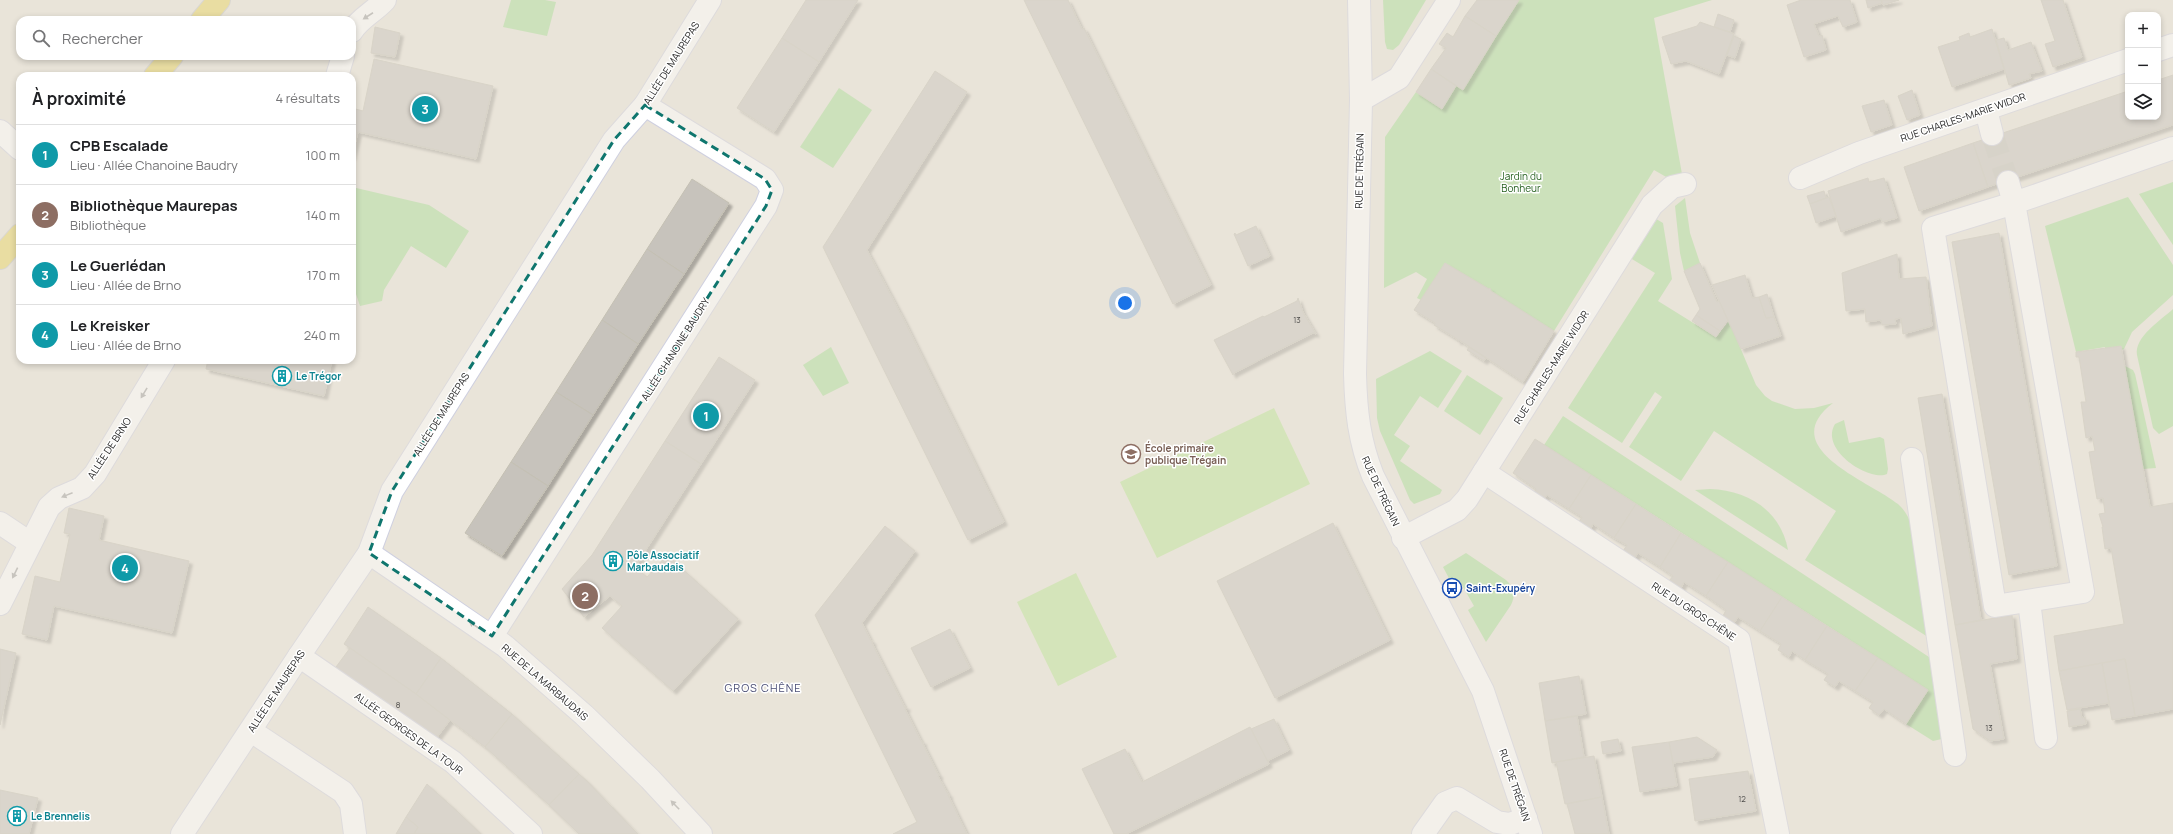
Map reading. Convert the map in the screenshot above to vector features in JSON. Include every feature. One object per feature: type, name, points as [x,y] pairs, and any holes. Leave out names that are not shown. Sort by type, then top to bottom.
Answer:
[{"type":"main road","points":[[205,16],[219,0]]},
{"type":"main road","points":[[158,72],[169,60]]},
{"type":"main road","points":[[0,258],[16,240]]},
{"type":"street","points":[[356,25],[358,22],[373,13],[385,0]]},
{"type":"street","name":"ALLÉE DE MAUREPAS","points":[[182,834],[299,656],[369,553],[392,491],[614,140],[645,105],[710,0]]},
{"type":"street","name":"RUE DE TRÉGAIN","points":[[1359,0],[1360,100],[1356,412],[1364,455],[1403,538],[1482,691],[1529,826]]},
{"type":"street","points":[[1360,100],[1399,78],[1449,0]]},
{"type":"street","points":[[2161,49],[2173,45]]},
{"type":"street","points":[[338,72],[342,60]]},
{"type":"street","name":"RUE CHARLES-MARIE WIDOR","points":[[1800,178],[1859,153],[2125,61]]},
{"type":"street","name":"ALLÉE CHANOINE BAUDRY","points":[[492,636],[766,206],[772,190],[765,179],[645,105]]},
{"type":"street","points":[[1986,110],[1992,134]]},
{"type":"street","points":[[0,132],[16,146]]},
{"type":"street","points":[[2008,182],[2014,203],[2083,592],[1995,606],[1933,228],[2014,203],[2173,148]]},
{"type":"street","name":"RUE CHARLES-MARIE WIDOR","points":[[1403,538],[1457,510],[1484,472],[1652,205],[1672,188],[1685,184]]},
{"type":"street","name":"ALLÉE DE BRNO","points":[[0,604],[49,507],[59,498],[82,488],[95,474],[162,364]]},
{"type":"street","points":[[1912,459],[1955,755]]},
{"type":"street","name":"RUE DU GROS CHÊNE","points":[[1484,472],[1739,640],[1778,834]]},
{"type":"street","points":[[0,523],[30,543]]},
{"type":"street","name":"RUE DE LA MARBAUDAIS","points":[[369,553],[492,636],[584,715],[650,779],[701,834]]},
{"type":"street","points":[[2029,601],[2046,738]]},
{"type":"street","name":"ALLÉE GEORGES DE LA TOUR","points":[[299,656],[452,762],[531,834]]},
{"type":"street","points":[[251,731],[343,792],[351,804],[355,834]]},
{"type":"street","points":[[1423,834],[1445,803],[1457,798],[1497,822],[1529,826]]},
{"type":"highlighted area","points":[[645,105],[765,179],[772,190],[766,206],[492,636],[369,553],[392,491],[614,140]]},
{"type":"green space","points":[[511,0],[545,0],[556,2],[547,36],[503,27]]},
{"type":"green space","points":[[1383,0],[1426,0],[1399,45],[1393,50],[1387,49],[1385,42]]},
{"type":"green space","name":"Jardin du Bonheur","points":[[1519,0],[1712,0],[1654,18],[1682,174],[1668,178],[1654,170],[1554,331],[1445,263],[1421,300],[1417,298],[1427,279],[1416,272],[1384,288],[1385,137],[1416,92],[1442,109],[1456,86],[1463,89]]},
{"type":"green space","points":[[839,88],[872,110],[833,168],[800,147]]},
{"type":"green space","points":[[2173,182],[2173,245],[2139,194]]},
{"type":"green space","points":[[356,188],[429,205],[469,231],[446,268],[411,246],[384,290],[382,301],[360,306],[356,294]]},
{"type":"green space","points":[[2128,197],[2173,265],[2173,295],[2132,332],[2124,349],[2122,350],[2121,346],[2105,349],[2105,347],[2076,352],[2045,226]]},
{"type":"green space","points":[[1685,198],[1690,233],[1700,263],[1684,271],[1680,253],[1675,206]]},
{"type":"green space","points":[[1646,213],[1663,223],[1672,279],[1658,301],[1716,337],[1729,321],[1756,385],[1765,396],[1772,401],[1795,409],[1814,408],[1833,403],[1818,419],[1814,435],[1820,449],[1833,462],[1898,504],[1906,514],[1912,526],[1928,637],[1805,560],[1836,511],[1714,431],[1681,481],[1629,447],[1662,397],[1655,392],[1622,443],[1568,408],[1655,273],[1622,253]]},
{"type":"green space","points":[[2173,309],[2173,426],[2159,434],[2153,428],[2137,355],[2137,348],[2149,329]]},
{"type":"green space","points":[[831,347],[849,383],[823,396],[803,365]]},
{"type":"green space","points":[[1430,351],[1462,371],[1438,408],[1420,396],[1394,435],[1410,446],[1400,461],[1442,490],[1440,494],[1414,504],[1410,500],[1380,431],[1377,418],[1376,379]]},
{"type":"green space","points":[[2125,366],[2133,370],[2135,374],[2156,468],[2143,469]]},
{"type":"green space","points":[[1467,375],[1503,398],[1480,435],[1444,411]]},
{"type":"green space","points":[[1274,408],[1310,484],[1157,558],[1120,482]]},
{"type":"green space","points":[[1563,416],[1932,659],[1946,738],[1933,741],[1906,724],[1928,690],[1544,445]]},
{"type":"green space","points":[[1844,420],[1849,443],[1880,437],[1884,439],[1888,469],[1887,474],[1879,475],[1859,469],[1840,453],[1834,444],[1832,434],[1835,424]]},
{"type":"green space","points":[[1710,489],[1737,493],[1750,498],[1761,505],[1778,524],[1784,536],[1788,550],[1695,490]]},
{"type":"green space","points":[[1466,553],[1506,580],[1511,585],[1514,595],[1511,605],[1486,642],[1468,610],[1474,606],[1459,580],[1452,584],[1443,567]]},
{"type":"green space","points":[[1076,573],[1117,657],[1058,686],[1017,602]]},
{"type":"building","points":[[806,0],[858,0],[819,62],[782,38]]},
{"type":"building","points":[[1024,0],[1068,0],[1082,29],[1084,28],[1211,285],[1173,304]]},
{"type":"building","points":[[1477,0],[1519,0],[1496,36],[1465,16]]},
{"type":"building","points":[[1801,0],[1850,0],[1857,22],[1843,27],[1838,16],[1814,24],[1819,36],[1822,35],[1826,50],[1804,57],[1787,5]]},
{"type":"building","points":[[1866,0],[1881,0],[1882,3],[1868,8]]},
{"type":"building","points":[[1881,0],[1899,0],[1883,5]]},
{"type":"building","points":[[2041,0],[2063,0],[2082,57],[2053,67],[2045,44],[2055,41]]},
{"type":"building","points":[[1718,14],[1734,20],[1730,32],[1714,27]]},
{"type":"building","points":[[1465,16],[1496,36],[1463,90],[1431,69],[1446,48],[1439,44],[1447,33],[1453,37]]},
{"type":"building","points":[[1700,22],[1734,34],[1719,74],[1686,61],[1671,64],[1662,37],[1697,26]]},
{"type":"building","points":[[375,27],[400,33],[395,57],[371,53]]},
{"type":"building","points":[[1992,29],[2004,69],[1952,87],[1938,47],[1960,40],[1959,37],[1969,33],[1970,37]]},
{"type":"building","points":[[1734,36],[1741,39],[1735,58],[1727,55]]},
{"type":"building","points":[[782,38],[819,62],[774,132],[737,108]]},
{"type":"building","points":[[2004,38],[2008,50],[2031,42],[2042,71],[2029,74],[2031,78],[2009,85],[1996,40]]},
{"type":"building","points":[[374,59],[493,86],[476,159],[358,132],[356,140],[356,109],[363,111]]},
{"type":"building","points":[[1431,69],[1456,86],[1442,109],[1416,92]]},
{"type":"building","points":[[935,71],[967,92],[867,250],[904,320],[1004,522],[968,540],[823,247]]},
{"type":"building","points":[[2173,75],[2173,125],[1988,187],[1973,143],[2125,92],[2125,120],[2161,120],[2161,79]]},
{"type":"building","points":[[1912,90],[1920,115],[1907,120],[1898,96]]},
{"type":"building","points":[[1884,100],[1892,125],[1871,132],[1862,106]]},
{"type":"building","points":[[1973,143],[1988,187],[1919,211],[1904,167]]},
{"type":"building","points":[[1868,178],[1869,182],[1884,178],[1897,218],[1882,222],[1881,218],[1841,232],[1828,191]]},
{"type":"building","points":[[692,179],[729,203],[684,274],[647,249]]},
{"type":"building","points":[[1824,191],[1826,198],[1810,204],[1807,196]]},
{"type":"building","points":[[1829,197],[1836,216],[1816,223],[1810,204]]},
{"type":"building","points":[[1256,226],[1270,256],[1248,266],[1234,234],[1235,233],[1236,235]]},
{"type":"building","points":[[1999,233],[2057,566],[2009,575],[1952,242]]},
{"type":"building","points":[[647,249],[684,274],[638,344],[602,320]]},
{"type":"building","points":[[1897,254],[1899,279],[1926,277],[1932,326],[1903,334],[1901,318],[1895,319],[1896,324],[1882,325],[1881,320],[1866,322],[1865,309],[1846,311],[1842,273]]},
{"type":"building","points":[[1445,263],[1489,289],[1490,288],[1491,291],[1554,331],[1523,382],[1459,340],[1458,342],[1457,339],[1434,325],[1435,323],[1414,310]]},
{"type":"building","points":[[1700,263],[1717,302],[1720,300],[1728,320],[1720,331],[1696,315],[1700,309],[1684,271]]},
{"type":"building","points":[[1745,275],[1752,298],[1759,297],[1766,318],[1774,317],[1781,336],[1741,349],[1712,285]]},
{"type":"building","points":[[1767,294],[1774,317],[1766,318],[1759,297]]},
{"type":"building","points":[[1298,298],[1303,312],[1316,334],[1313,333],[1234,373],[1233,375],[1214,340],[1297,301]]},
{"type":"building","points":[[1696,315],[1720,331],[1716,337],[1692,321]]},
{"type":"building","points":[[602,320],[638,344],[593,415],[556,392]]},
{"type":"building","points":[[2121,346],[2150,507],[2173,503],[2173,709],[2135,716],[2125,659],[2059,671],[2054,636],[2124,624],[2111,548],[2105,549],[2103,527],[2099,514],[2105,513],[2103,498],[2097,499],[2089,452],[2095,451],[2092,436],[2086,438],[2081,402],[2086,402],[2079,357],[2076,357],[2076,352]]},
{"type":"building","points":[[1469,347],[1486,358],[1484,361],[1467,350]]},
{"type":"building","points":[[719,357],[755,380],[701,464],[665,441]]},
{"type":"building","name":"Le Trégor","points":[[207,364],[331,364],[324,396],[206,369]]},
{"type":"building","points":[[556,392],[593,415],[548,486],[511,462]]},
{"type":"building","points":[[1942,394],[1981,620],[1955,625],[1918,398]]},
{"type":"building","points":[[1535,439],[1591,475],[1569,509],[1547,495],[1543,501],[1533,494],[1536,489],[1513,473]]},
{"type":"building","name":"Pôle Associatif Marbaudais","points":[[665,441],[701,464],[635,567],[647,577],[667,555],[738,619],[673,691],[602,628],[622,606],[610,596],[584,617],[562,589],[592,555]]},
{"type":"building","points":[[511,462],[548,486],[502,556],[465,533]]},
{"type":"building","points":[[1591,475],[1636,504],[1614,538],[1593,524],[1590,530],[1578,523],[1582,517],[1569,509]]},
{"type":"building","points":[[1636,504],[1681,533],[1660,567],[1638,553],[1634,559],[1623,551],[1627,545],[1614,538]]},
{"type":"building","points":[[69,508],[104,516],[99,540],[189,561],[172,633],[54,606],[47,640],[22,634],[35,576],[60,582],[70,534],[64,533]]},
{"type":"building","points":[[1333,523],[1390,640],[1275,698],[1217,581]]},
{"type":"building","points":[[885,526],[915,551],[862,623],[871,641],[873,641],[872,643],[905,708],[906,706],[907,708],[905,709],[921,741],[924,742],[922,742],[938,774],[940,775],[938,776],[950,795],[948,795],[967,834],[893,834],[917,822],[815,615]]},
{"type":"building","points":[[1681,533],[1728,562],[1706,596],[1684,582],[1681,588],[1669,581],[1673,576],[1660,567]]},
{"type":"building","points":[[1728,562],[1782,597],[1760,631],[1738,617],[1734,623],[1723,616],[1726,610],[1706,596]]},
{"type":"building","points":[[1782,597],[1827,626],[1805,660],[1792,651],[1789,657],[1778,650],[1781,644],[1760,631]]},
{"type":"building","points":[[368,607],[441,658],[416,694],[344,644]]},
{"type":"building","points":[[2012,615],[2017,659],[1990,664],[2004,739],[1990,741],[1973,729],[1955,625]]},
{"type":"building","points":[[1827,626],[1878,658],[1855,691],[1839,681],[1835,687],[1824,680],[1828,674],[1805,660]]},
{"type":"building","points":[[950,629],[970,668],[931,687],[911,648]]},
{"type":"building","points":[[350,648],[416,694],[450,720],[435,740],[336,667]]},
{"type":"building","points":[[0,649],[16,653],[0,725]]},
{"type":"building","points":[[441,658],[512,714],[485,747],[416,694]]},
{"type":"building","points":[[1878,658],[1928,690],[1906,724],[1884,709],[1879,715],[1869,708],[1873,702],[1855,691]]},
{"type":"building","points":[[2125,659],[2135,716],[2112,720],[2102,663]]},
{"type":"building","points":[[2102,663],[2109,703],[2067,710],[2059,671]]},
{"type":"building","points":[[1579,676],[1586,714],[1545,721],[1539,683]]},
{"type":"building","points":[[2080,709],[2082,718],[2085,717],[2086,724],[2069,727],[2067,711]]},
{"type":"building","points":[[512,714],[579,774],[549,805],[485,747]]},
{"type":"building","points":[[1577,716],[1584,757],[1552,763],[1545,721]]},
{"type":"building","points":[[1274,719],[1289,750],[1267,761],[1251,729]]},
{"type":"building","points":[[1250,727],[1269,764],[1126,834],[1114,834],[1082,769],[1125,749],[1142,782]]},
{"type":"building","points":[[1697,737],[1717,750],[1713,757],[1673,763],[1669,742]]},
{"type":"building","points":[[1618,739],[1621,751],[1603,754],[1601,742]]},
{"type":"building","points":[[1669,742],[1677,786],[1640,792],[1632,747]]},
{"type":"building","points":[[1594,756],[1602,797],[1565,804],[1556,762]]},
{"type":"building","points":[[1748,771],[1756,811],[1695,821],[1689,779]]},
{"type":"building","points":[[579,774],[638,834],[579,834],[549,805]]},
{"type":"building","points":[[427,784],[481,834],[414,834],[418,827],[406,817]]},
{"type":"building","name":"Le Brennelis","points":[[0,790],[38,798],[29,834],[0,834]]},
{"type":"building","points":[[1602,797],[1609,834],[1575,834],[1567,804]]},
{"type":"building","points":[[406,817],[418,827],[414,834],[396,834]]},
{"type":"tunnel","points":[[1992,134],[2008,182]]},
{"type":"place","name":"Le Guerlédan","points":[[425,109]]},
{"type":"place","name":"Le Trégor","points":[[282,376]]},
{"type":"place","name":"CPB Escalade","points":[[706,416]]},
{"type":"place","name":"École primaire publique Trégain","points":[[1131,454]]},
{"type":"place","name":"Pôle Associatif Marbaudais","points":[[613,561]]},
{"type":"place","name":"Le Kreisker","points":[[125,568]]},
{"type":"place","name":"Saint-Exupéry","points":[[1452,588]]},
{"type":"place","name":"Bibliothèque Maurepas","points":[[585,596]]},
{"type":"place","name":"Le Brennelis","points":[[17,816]]},
{"type":"district","name":"GROS CHÊNE","points":[[763,687]]}]
